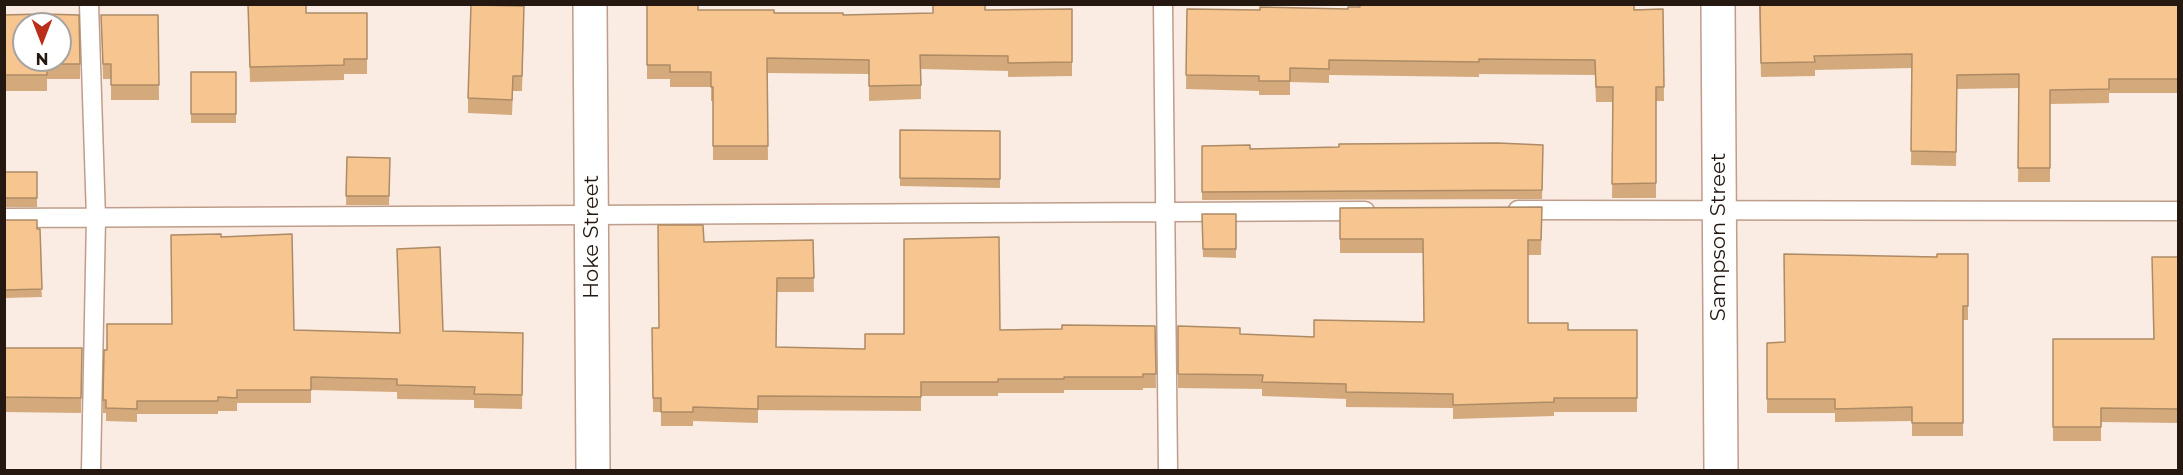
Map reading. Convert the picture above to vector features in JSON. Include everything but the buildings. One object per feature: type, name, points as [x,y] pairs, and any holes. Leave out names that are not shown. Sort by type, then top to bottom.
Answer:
[{"type":"street","name":"Hoke Street","points":[[590,4],[593,471]]},
{"type":"street","name":"Sampson Street","points":[[1718,4],[1721,471]]},
{"type":"lane","points":[[88,4],[96,218],[91,471]]},
{"type":"lane","points":[[1163,4],[1168,471]]},
{"type":"lane","points":[[1500,210],[2178,211]]},
{"type":"lane","points":[[4,218],[1380,211]]}]
